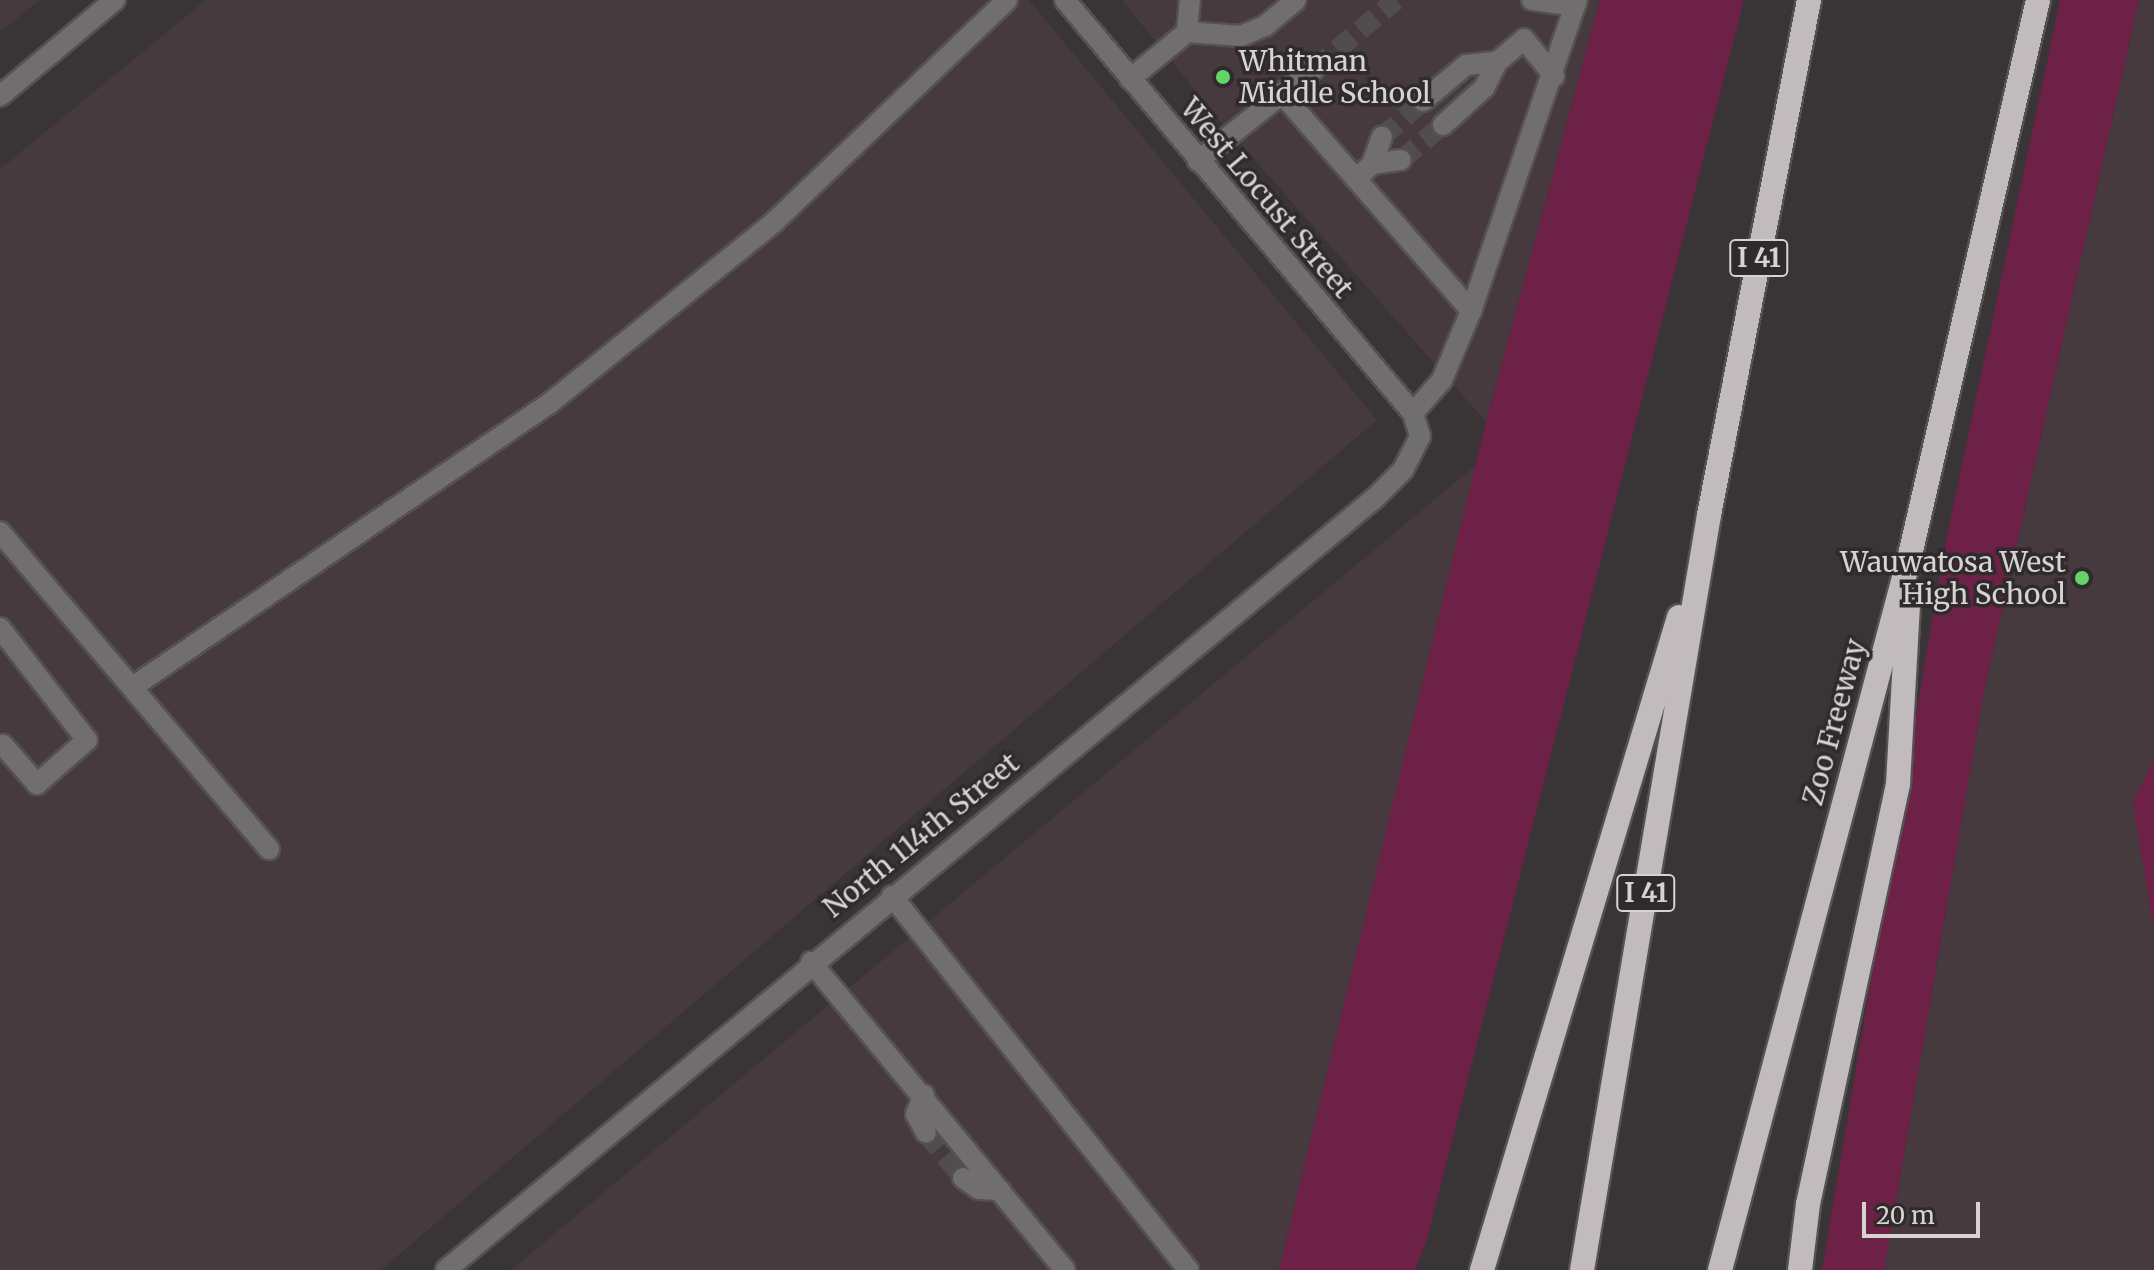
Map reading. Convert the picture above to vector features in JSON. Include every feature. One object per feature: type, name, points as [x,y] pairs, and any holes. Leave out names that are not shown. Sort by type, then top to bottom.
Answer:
[{"type":"highway","name":"I 41","points":[[1582,1270],[1709,515],[1809,0]]},
{"type":"highway","name":"Zoo Freeway","points":[[1720,1270],[1911,551],[2038,0]]},
{"type":"highway","points":[[1482,1270],[1709,515]]},
{"type":"highway","points":[[1800,1270],[1808,1204],[1898,784],[1911,551]]},
{"type":"street","points":[[0,96],[115,0]]},
{"type":"street","points":[[134,686],[550,403],[774,222],[1007,0]]},
{"type":"street","name":"West Locust Street","points":[[1065,0],[1413,413],[1420,436]]},
{"type":"street","points":[[1187,32],[1190,0]]},
{"type":"street","points":[[1130,79],[1187,32],[1241,36],[1265,26],[1296,0]]},
{"type":"street","points":[[1413,413],[1442,380],[1471,311],[1554,76],[1576,3],[1532,0]]},
{"type":"street","points":[[1443,125],[1484,88],[1497,62],[1524,39],[1554,76]]},
{"type":"street","points":[[1423,101],[1466,65],[1497,62]]},
{"type":"street","points":[[1198,161],[1314,69]]},
{"type":"street","points":[[1282,94],[1471,311]]},
{"type":"street","points":[[1356,179],[1372,164],[1382,137]]},
{"type":"street","points":[[1372,164],[1401,160]]},
{"type":"street","name":"North 114th Street","points":[[446,1270],[811,962],[1376,497],[1403,470],[1420,436]]},
{"type":"street","points":[[0,532],[46,592],[134,686],[269,849]]},
{"type":"street","points":[[0,628],[87,740],[37,784],[3,745]]},
{"type":"street","points":[[892,896],[1188,1270]]},
{"type":"street","points":[[811,962],[924,1095],[1065,1270]]},
{"type":"street","points":[[924,1095],[916,1114],[926,1133]]},
{"type":"street","points":[[963,1178],[979,1189],[1000,1190]]},
{"type":"shaded area","points":[[0,0],[40,0],[0,32]]},
{"type":"shaded area","points":[[206,0],[1029,0],[1377,420],[381,1270],[0,1270],[0,169]]},
{"type":"shaded area","points":[[1122,0],[1600,0],[1486,422],[1215,115]]},
{"type":"shaded area","points":[[1600,0],[1744,0],[1427,1239],[1415,1270],[1279,1270],[1486,422]]},
{"type":"shaded area","points":[[2060,0],[2139,0],[1984,691],[1884,1270],[1822,1270],[1944,550]]},
{"type":"shaded area","name":"Wauwatosa West High School","points":[[2139,0],[2154,0],[2154,1270],[1884,1270],[1984,691]]},
{"type":"shaded area","points":[[1477,464],[1279,1270],[511,1270]]},
{"type":"shaded area","points":[[2154,759],[2154,931],[2133,802]]},
{"type":"tunnel","points":[[1314,69],[1396,0]]},
{"type":"tunnel","points":[[1382,137],[1423,101]]},
{"type":"tunnel","points":[[1401,160],[1443,125]]},
{"type":"tunnel","points":[[926,1133],[963,1178]]},
{"type":"place","name":"Whitman Middle School","points":[[1223,77]]},
{"type":"place","name":"Wauwatosa West High School","points":[[2082,578]]}]
